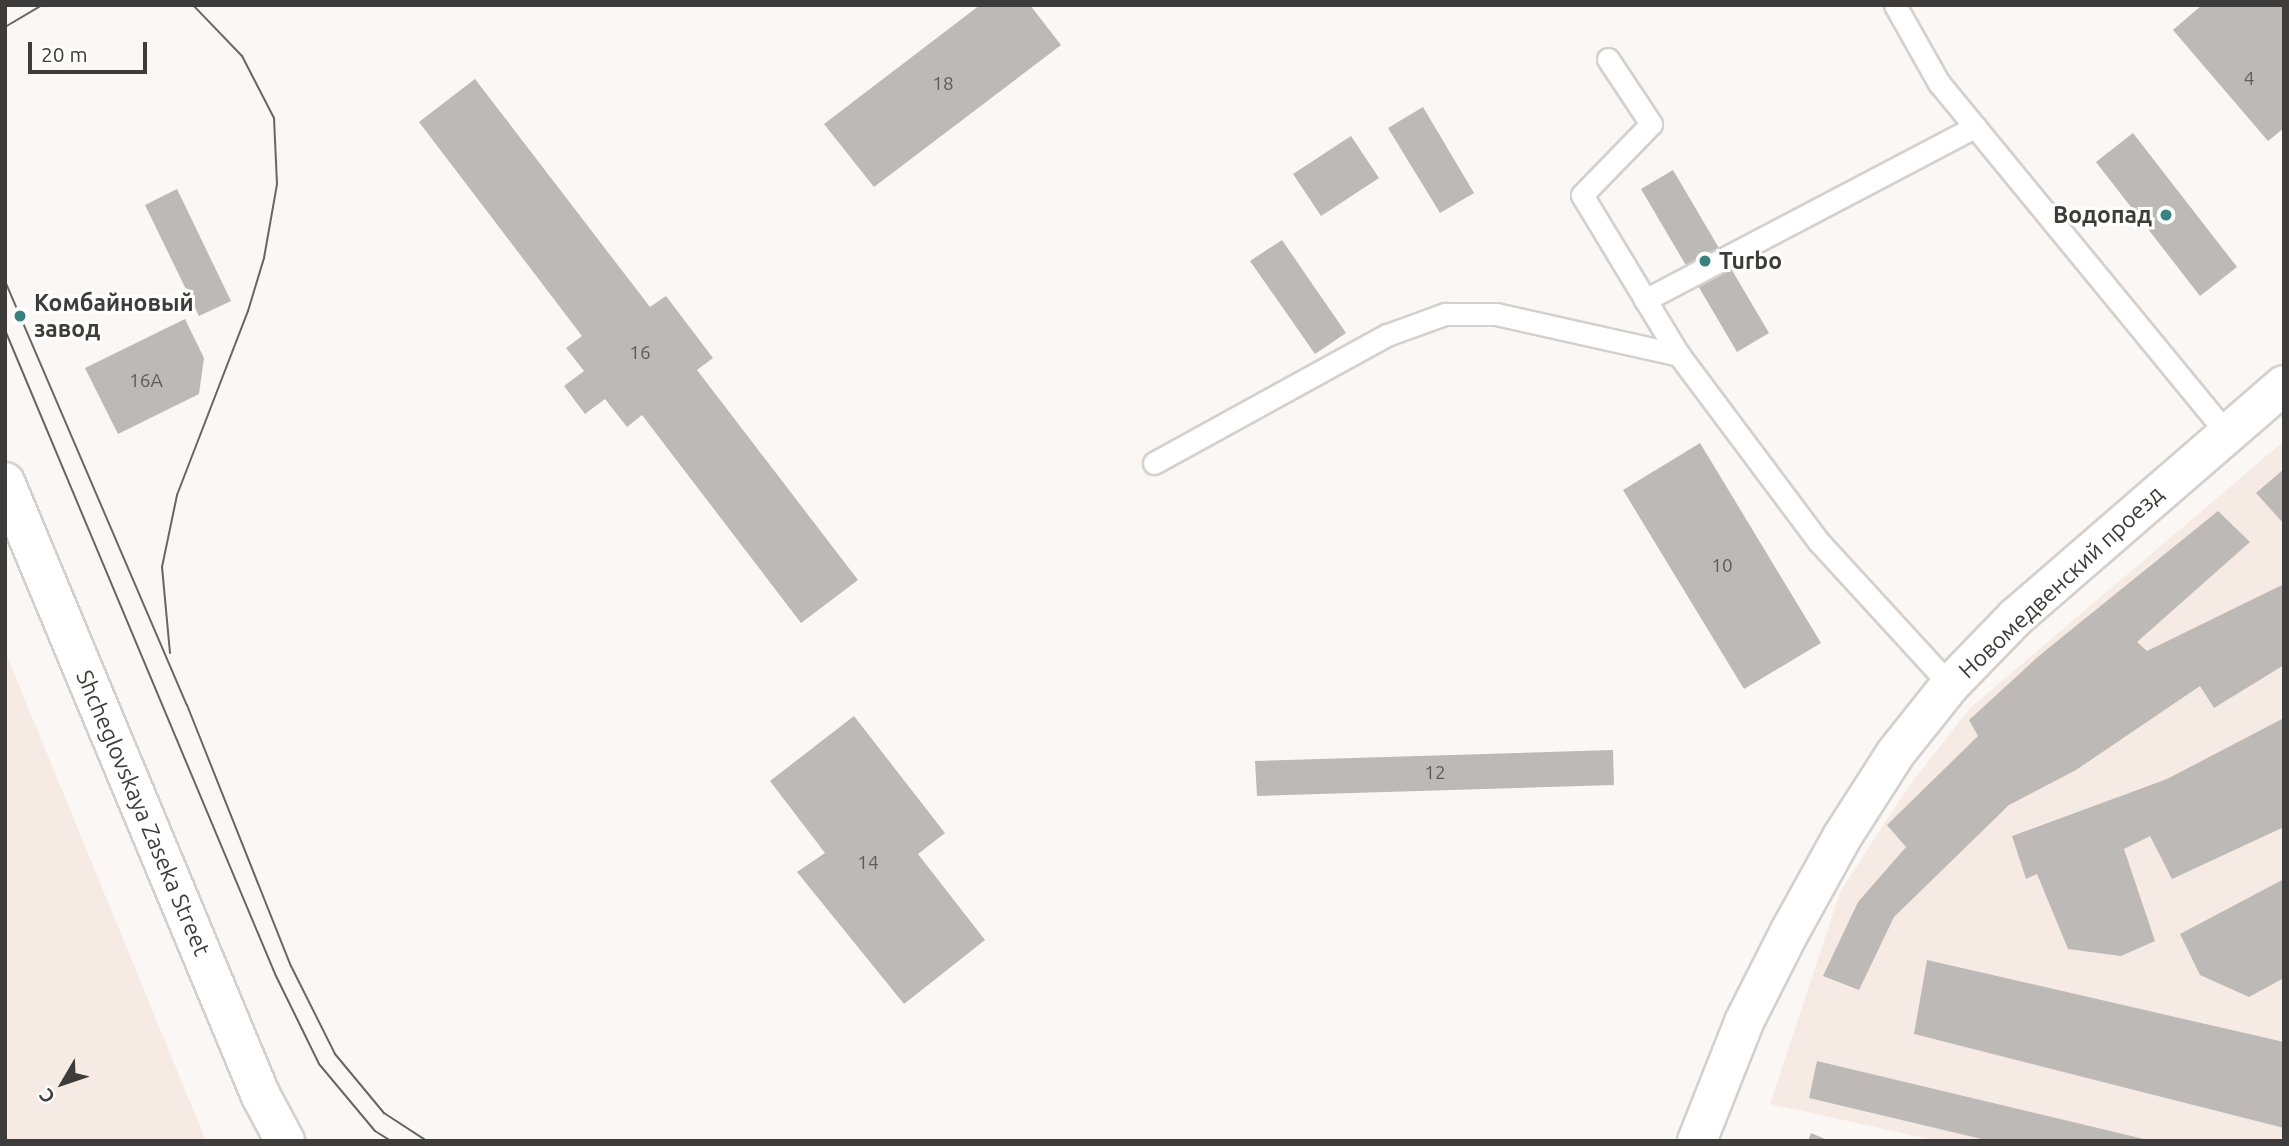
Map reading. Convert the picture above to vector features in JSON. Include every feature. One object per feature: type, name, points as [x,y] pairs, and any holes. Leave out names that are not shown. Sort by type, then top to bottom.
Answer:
[{"type":"street","name":"Новомедвенский проезд","points":[[1698,1141],[1744,1022],[1835,849],[1895,754],[1950,685],[2016,617],[2284,385]]},
{"type":"street","name":"Shcheglovskaya Zaseka Street","points":[[5,482],[261,1096],[285,1141]]},
{"type":"lane","points":[[1895,5],[1939,83],[2227,433]]},
{"type":"lane","points":[[1608,59],[1651,124],[1582,195],[1679,355],[1819,542],[1950,685]]},
{"type":"lane","points":[[1645,300],[1975,127]]},
{"type":"lane","points":[[1154,463],[1387,335],[1445,314],[1496,314],[1679,355]]},
{"type":"shaded area","points":[[2284,441],[2284,1141],[1938,1141],[1770,1104],[1840,892],[1908,787],[1970,708]]},
{"type":"shaded area","points":[[5,651],[206,1141],[5,1141]]},
{"type":"building","points":[[980,5],[1030,5],[1061,45],[874,187],[824,124]]},
{"type":"building","points":[[2202,5],[2284,5],[2284,128],[2268,141],[2173,30]]},
{"type":"building","points":[[475,79],[650,307],[666,296],[713,358],[697,370],[858,580],[801,623],[642,415],[627,427],[605,399],[585,414],[564,386],[584,371],[566,348],[582,336],[419,122]]},
{"type":"building","points":[[1423,107],[1474,193],[1440,213],[1388,128]]},
{"type":"building","name":"Водопад","points":[[2133,133],[2237,267],[2200,296],[2096,162]]},
{"type":"building","points":[[1351,136],[1379,178],[1321,216],[1293,174]]},
{"type":"building","name":"Turbo","points":[[1673,170],[1769,333],[1737,352],[1641,189]]},
{"type":"building","points":[[177,189],[231,301],[199,316],[145,205]]},
{"type":"building","points":[[1282,240],[1346,333],[1315,354],[1250,261]]},
{"type":"building","points":[[185,319],[204,358],[199,394],[118,434],[85,368]]},
{"type":"building","points":[[1700,443],[1821,643],[1744,689],[1623,490]]},
{"type":"building","points":[[2284,469],[2284,524],[2256,493]]},
{"type":"building","points":[[2218,511],[2250,542],[2137,642],[2147,651],[2284,584],[2284,665],[2214,708],[2200,686],[2076,770],[2009,805],[1894,917],[1859,990],[1823,976],[1858,902],[1906,847],[1887,825],[1978,736],[1969,720],[2040,655]]},
{"type":"building","points":[[854,716],[945,833],[918,854],[985,940],[904,1004],[797,872],[825,853],[770,781]]},
{"type":"building","points":[[2284,718],[2284,827],[2172,879],[2150,836],[2124,849],[2155,941],[2121,956],[2068,949],[2037,874],[2026,879],[2012,836],[2167,779]]},
{"type":"building","points":[[1613,750],[1614,785],[1257,796],[1255,761]]},
{"type":"building","points":[[2284,879],[2284,978],[2249,997],[2200,975],[2180,934]]},
{"type":"building","points":[[1927,960],[2284,1042],[2284,1128],[1914,1034]]},
{"type":"building","points":[[1817,1061],[2148,1141],[1990,1141],[1809,1098]]},
{"type":"building","points":[[1811,1133],[1830,1141],[1808,1141]]},
{"type":"tram line","points":[[5,27],[42,5]]},
{"type":"tram line","points":[[170,653],[162,567],[177,495],[248,311],[264,258],[277,184],[274,118],[242,56],[193,5]]},
{"type":"tram line","points":[[5,281],[187,705],[291,966],[335,1054],[384,1113],[427,1141]]},
{"type":"tram line","points":[[5,330],[275,974],[319,1064],[375,1131],[391,1141]]},
{"type":"place","name":"Водопад","points":[[2166,215]]},
{"type":"place","name":"Turbo","points":[[1705,261]]},
{"type":"place","name":"Комбайновый завод","points":[[20,316]]}]
